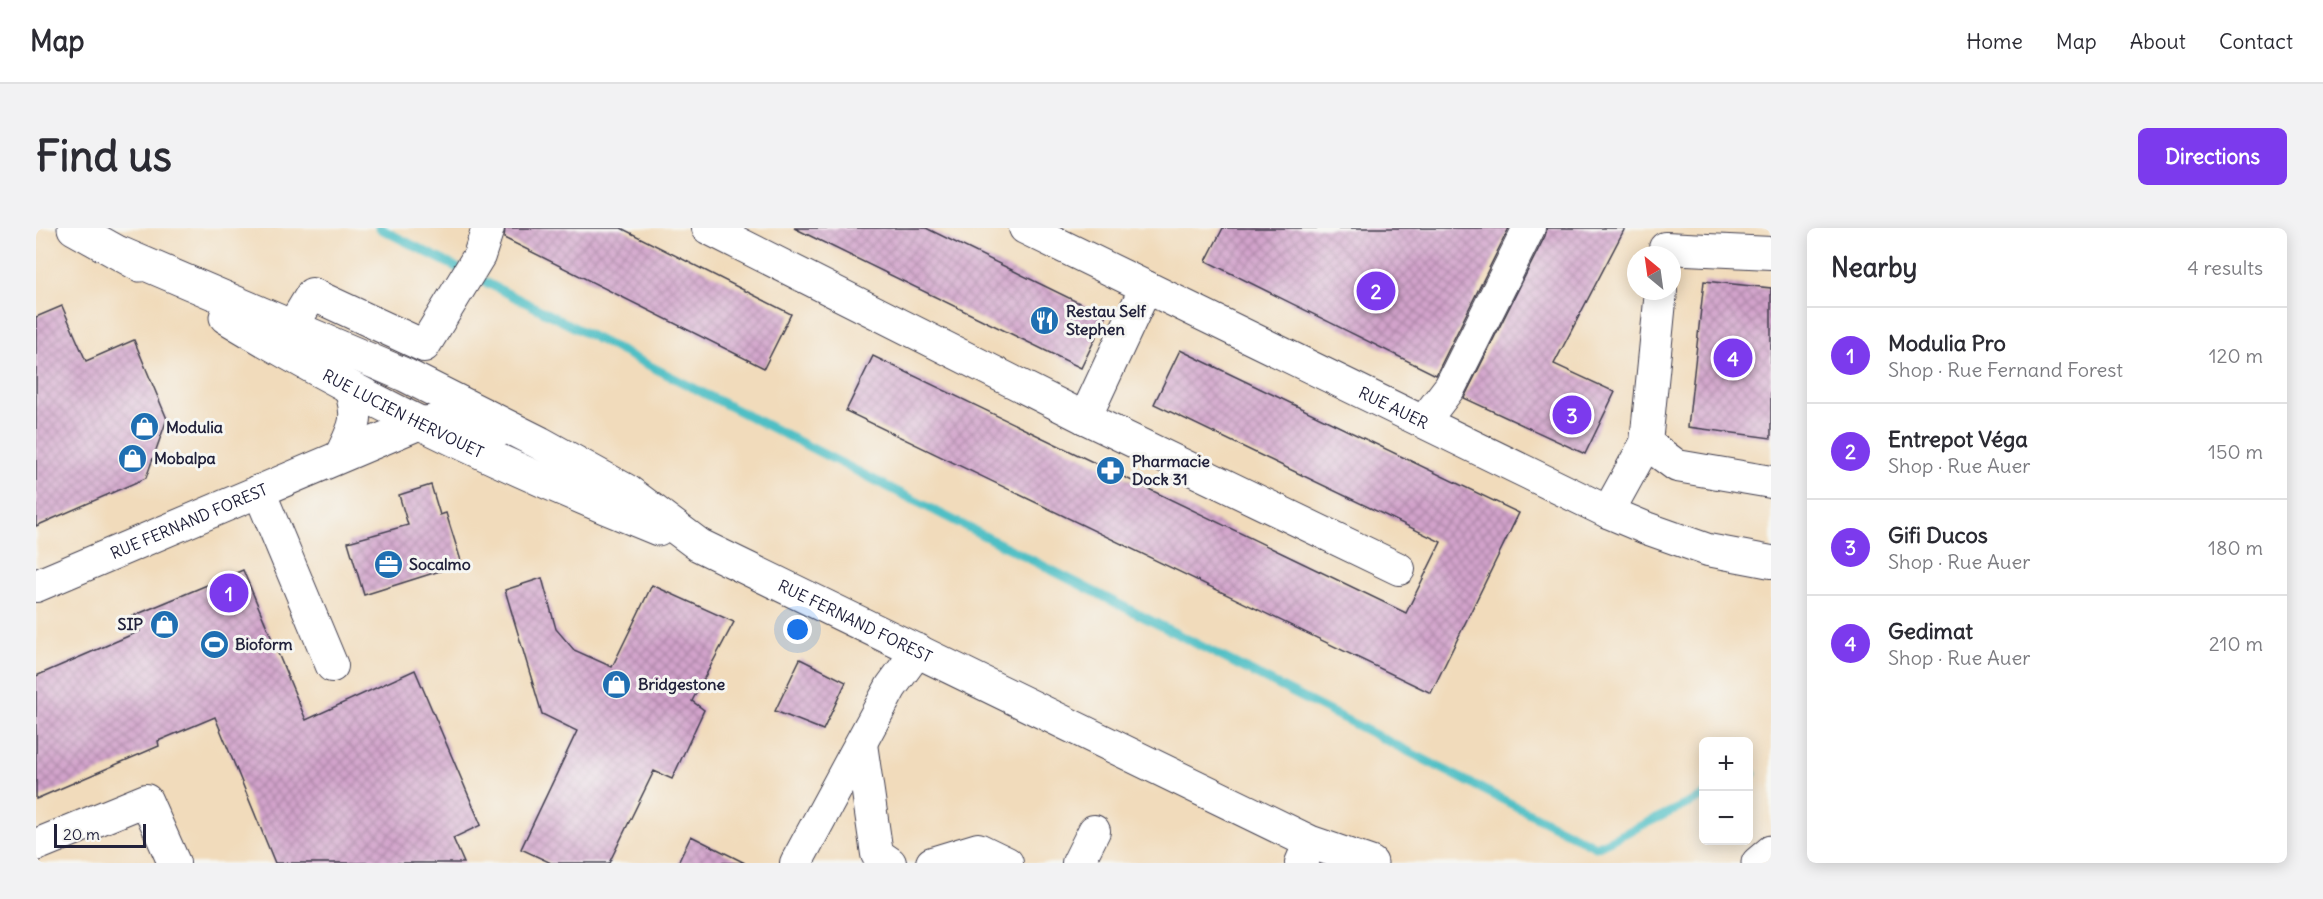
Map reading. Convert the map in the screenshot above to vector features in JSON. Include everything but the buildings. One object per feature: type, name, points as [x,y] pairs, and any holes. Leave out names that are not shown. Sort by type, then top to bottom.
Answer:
[{"type":"main road","name":"RUE LUCIEN HERVOUET","points":[[74,228],[122,254],[278,349],[350,388],[420,423],[594,503],[699,545]]},
{"type":"main road","name":"RUE LUCIEN HERVOUET","points":[[122,254],[405,375],[540,443]]},
{"type":"main road","name":"RUE FERNAND FOREST","points":[[540,443],[627,491],[699,545],[918,650],[1306,853],[1371,863]]},
{"type":"main road","points":[[1758,863],[1771,852]]},
{"type":"street","points":[[708,228],[1085,418],[1399,569]]},
{"type":"street","name":"RUE AUER","points":[[1025,228],[1608,512],[1708,550],[1771,562]]},
{"type":"street","points":[[1424,422],[1450,387],[1529,228]]},
{"type":"street","points":[[292,327],[312,294],[424,346],[458,291],[479,237]]},
{"type":"street","points":[[1666,244],[1771,254]]},
{"type":"street","points":[[1085,418],[1146,287]]},
{"type":"street","points":[[1608,512],[1646,443],[1660,300]]},
{"type":"street","points":[[341,455],[352,431],[357,411],[350,388]]},
{"type":"street","name":"RUE FERNAND FOREST","points":[[36,586],[420,423],[458,419],[540,443]]},
{"type":"street","points":[[1646,443],[1677,466],[1771,482]]},
{"type":"street","points":[[259,491],[332,666]]},
{"type":"street","points":[[796,863],[891,687],[918,650]]},
{"type":"street","points":[[861,744],[880,860]]},
{"type":"street","points":[[36,845],[146,801],[174,863]]},
{"type":"street","points":[[1078,863],[1094,831]]},
{"type":"street","points":[[932,863],[978,849],[1007,863]]},
{"type":"waterway","points":[[379,228],[1596,847],[1699,798]]},
{"type":"place","name":"Entrepot Véga","points":[[1376,291]]},
{"type":"place","name":"Restau Self Stephen","points":[[1045,320]]},
{"type":"place","name":"Gedimat","points":[[1733,358]]},
{"type":"place","name":"Gifi Ducos","points":[[1572,415]]},
{"type":"place","name":"Modulia","points":[[145,427]]},
{"type":"place","name":"Mobalpa","points":[[133,458]]},
{"type":"place","name":"Pharmacie Dock 31","points":[[1111,470]]},
{"type":"place","name":"Socalmo","points":[[388,564]]},
{"type":"place","name":"Modulia Pro","points":[[229,593]]},
{"type":"place","name":"SIP","points":[[164,624]]},
{"type":"place","name":"Bioform","points":[[214,644]]},
{"type":"place","name":"Bridgestone","points":[[617,684]]}]
